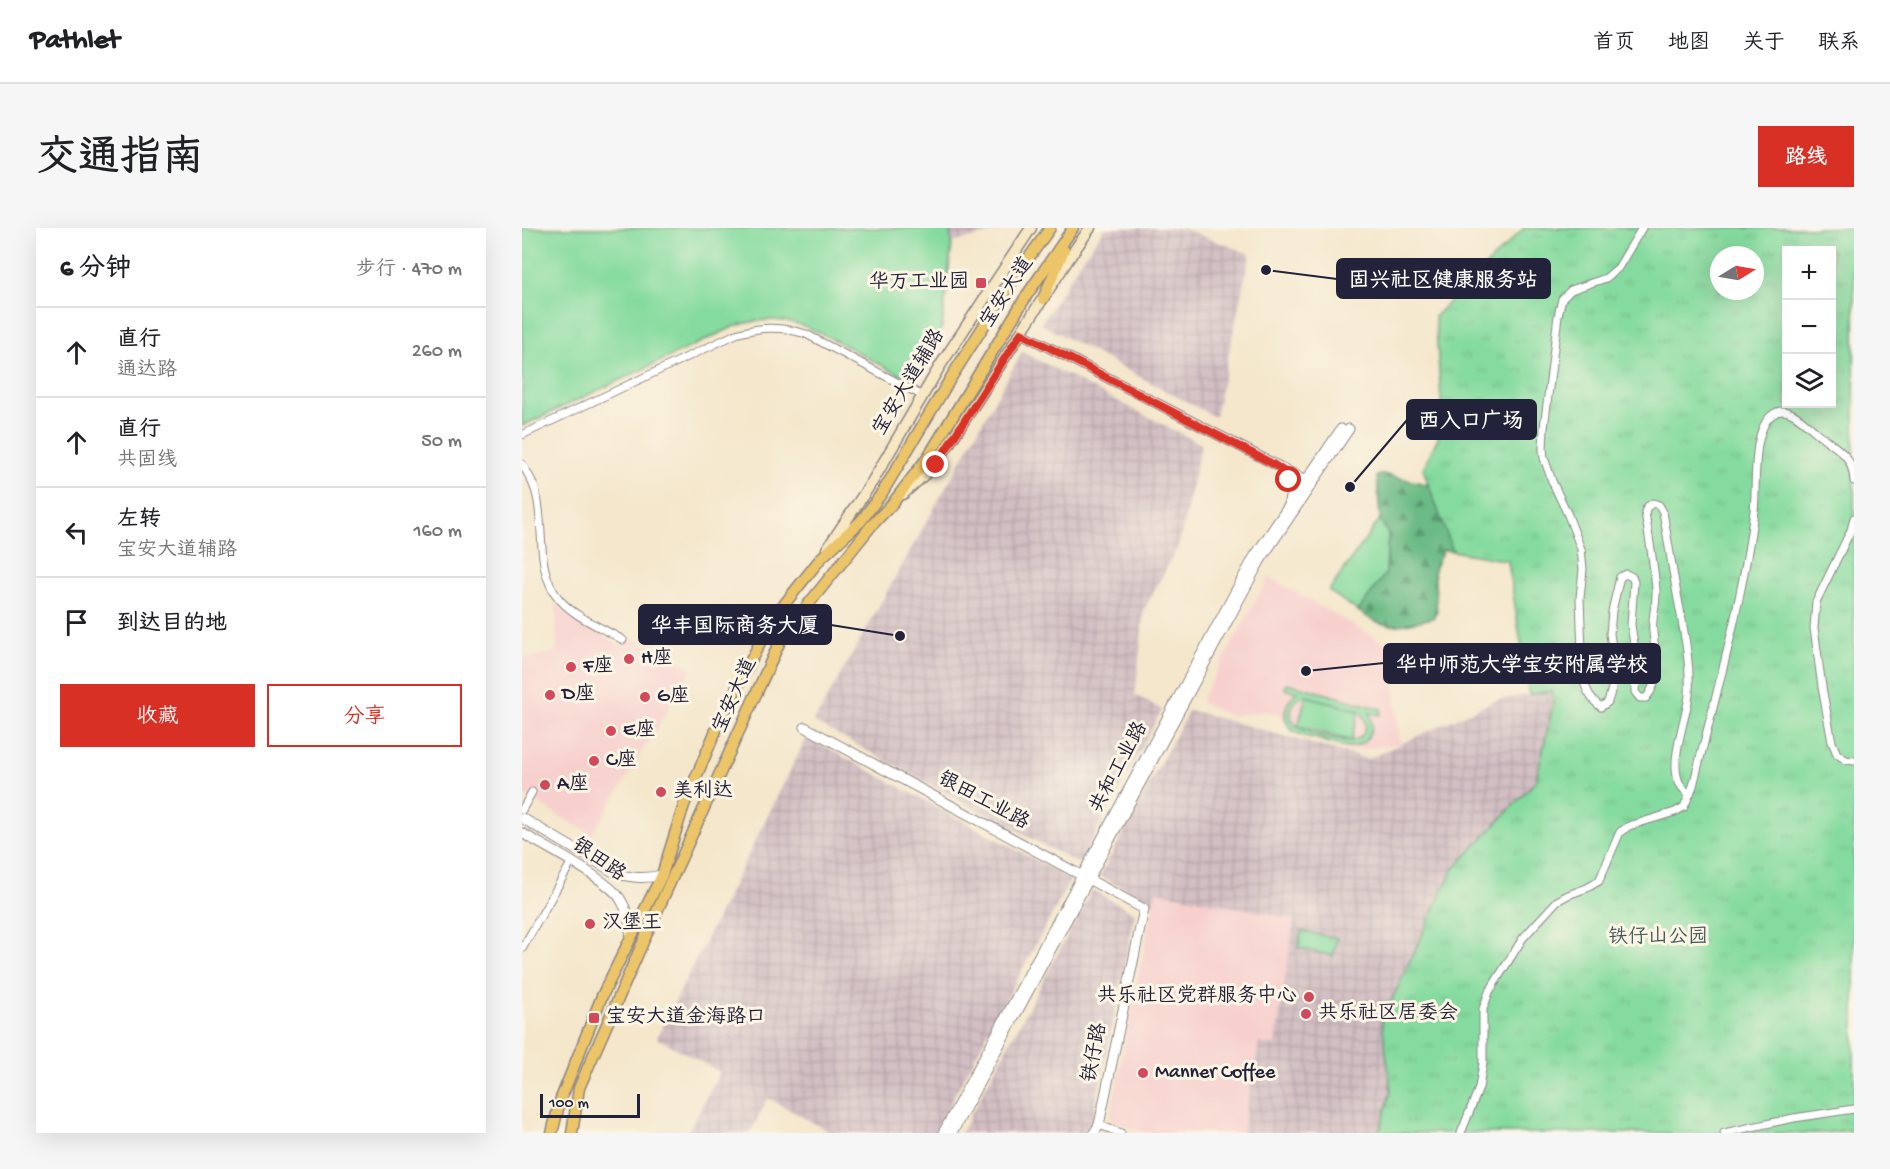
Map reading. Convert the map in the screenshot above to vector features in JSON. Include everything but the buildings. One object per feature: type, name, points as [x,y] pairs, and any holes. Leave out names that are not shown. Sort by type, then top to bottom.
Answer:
[{"type":"main road","name":"宝安大道辅路","points":[[821,558],[872,482],[983,300],[1031,228]]},
{"type":"main road","name":"宝安大道","points":[[552,1133],[560,1101],[602,996],[662,875],[684,805],[735,692],[771,621],[821,558],[861,521],[882,493],[1005,292],[1050,228]]},
{"type":"main road","points":[[892,504],[936,465],[1090,228]]},
{"type":"main road","name":"宝安大道","points":[[572,1133],[579,1088],[643,942],[783,637],[928,457],[1027,295],[1072,229]]},
{"type":"main road","points":[[1043,299],[1072,229]]},
{"type":"street","points":[[1641,228],[1618,268],[1606,278],[1571,290],[1562,299],[1544,428],[1544,458],[1581,549],[1583,569],[1580,616],[1583,680],[1594,702],[1601,707],[1608,702],[1612,681],[1613,652],[1610,634],[1612,611],[1620,577],[1626,574],[1632,577],[1634,582],[1631,625],[1637,662],[1635,692],[1640,698],[1646,698],[1653,685],[1657,660],[1652,630],[1656,591],[1645,512],[1647,507],[1653,503],[1663,512],[1690,675],[1687,707],[1675,770],[1678,782],[1686,792]]},
{"type":"street","points":[[522,435],[736,334],[762,328],[789,329],[806,334],[923,396]]},
{"type":"street","points":[[1021,333],[1309,482]]},
{"type":"street","points":[[1461,1133],[1479,1088],[1483,1063],[1483,1008],[1488,992],[1523,938],[1557,901],[1599,881],[1620,832],[1629,826],[1684,807],[1686,792],[1737,607],[1754,510],[1757,453],[1761,430],[1771,415],[1782,410],[1792,412],[1808,427],[1839,449],[1848,458],[1853,470],[1854,481]]},
{"type":"street","name":"共和工业路","points":[[943,1133],[1260,561],[1345,429]]},
{"type":"street","points":[[522,464],[532,481],[538,499],[544,567],[552,588],[572,610],[623,640]]},
{"type":"street","points":[[1273,464],[1285,472],[1291,485],[1290,499],[1284,512]]},
{"type":"street","name":"共和工业路","points":[[952,1133],[1254,556],[1284,512],[1309,482]]},
{"type":"street","points":[[1854,518],[1851,530],[1816,602],[1814,627],[1822,687],[1833,742],[1837,754],[1846,760],[1854,761]]},
{"type":"street","name":"银田工业路","points":[[805,727],[1144,909]]},
{"type":"street","points":[[522,810],[532,792]]},
{"type":"street","name":"银田路","points":[[522,818],[616,874],[647,879],[662,875]]},
{"type":"street","name":"银田路","points":[[522,833],[609,885],[620,898],[628,914],[632,935]]},
{"type":"street","points":[[522,949],[571,862]]},
{"type":"street","points":[[609,885],[618,884],[619,877],[616,874]]},
{"type":"street","name":"铁仔路","points":[[1097,1129],[1144,909]]},
{"type":"street","points":[[1724,1133],[1794,1118],[1854,1109]]},
{"type":"street","points":[[1097,1129],[1121,1133]]},
{"type":"shaded area","name":"华万工业园","points":[[949,228],[1009,228],[952,243]]},
{"type":"shaded area","points":[[1105,228],[1182,228],[1250,254],[1215,417],[1041,324]]},
{"type":"shaded area","points":[[1022,352],[1201,444],[1179,544],[1144,610],[1135,695],[1162,710],[1079,864],[814,722]]},
{"type":"shaded area","points":[[1269,577],[1395,649],[1395,693],[1400,743],[1352,751],[1295,734],[1290,731],[1284,718],[1277,713],[1264,711],[1230,716],[1200,702]]},
{"type":"shaded area","points":[[556,604],[568,615],[620,645],[626,635],[693,668],[592,835],[522,794],[522,659],[554,653],[557,649]]},
{"type":"shaded area","points":[[1553,691],[1553,705],[1536,781],[1452,871],[1382,1021],[1391,1091],[1379,1133],[1242,1133],[1259,1043],[1275,1046],[1294,919],[1156,891],[1153,904],[1100,876],[1189,710],[1368,759],[1496,700]]},
{"type":"shaded area","points":[[807,737],[1071,879],[934,1133],[832,1133],[768,1098],[750,1133],[687,1133],[720,1072],[657,1038]]},
{"type":"shaded area","points":[[1092,890],[1135,913],[1092,1122],[1084,1133],[961,1133]]},
{"type":"shaded area","points":[[1156,890],[1294,919],[1275,1046],[1259,1043],[1242,1133],[1144,1133],[1109,1120]]},
{"type":"green space","points":[[522,228],[949,228],[952,243],[942,327],[914,374],[902,376],[803,326],[777,320],[749,322],[733,327],[522,426]]},
{"type":"green space","name":"铁仔山公园","points":[[1524,228],[1854,228],[1854,1130],[1821,1133],[1379,1133],[1391,1091],[1382,1021],[1452,871],[1536,781],[1553,705],[1552,691],[1529,695],[1508,561],[1453,551],[1423,469],[1443,427],[1435,316]]},
{"type":"green space","points":[[1383,474],[1429,485],[1453,551],[1443,550],[1434,569],[1437,612],[1433,618],[1403,625],[1386,625],[1358,611],[1386,573],[1388,534],[1380,519],[1377,476]]},
{"type":"green space","points":[[1380,519],[1388,533],[1386,573],[1358,611],[1329,591]]},
{"type":"green space","points":[[1287,683],[1381,709],[1380,715],[1369,713],[1371,730],[1369,735],[1359,745],[1352,747],[1300,735],[1288,725],[1285,715],[1289,700],[1297,692],[1285,689]],"holes":[[[1306,696],[1358,710],[1366,723],[1364,733],[1351,741],[1331,738],[1300,728],[1293,721],[1291,714],[1295,701]]]},
{"type":"green space","points":[[1306,696],[1359,711],[1351,741],[1298,726]]},
{"type":"green space","points":[[1301,931],[1337,938],[1333,956],[1298,948]]},
{"type":"place","name":"固兴社区健康服务站","points":[[1266,270]]},
{"type":"place","name":"华万工业园","points":[[981,283]]},
{"type":"place","name":"西入口广场","points":[[1350,487]]},
{"type":"place","name":"华丰国际商务大厦","points":[[900,636]]},
{"type":"place","name":"H座","points":[[629,659]]},
{"type":"place","name":"F座","points":[[571,667]]},
{"type":"place","name":"华中师范大学宝安附属学校","points":[[1306,671]]},
{"type":"place","name":"D座","points":[[550,695]]},
{"type":"place","name":"G座","points":[[645,697]]},
{"type":"place","name":"E座","points":[[611,731]]},
{"type":"place","name":"C座","points":[[594,761]]},
{"type":"place","name":"A座","points":[[545,785]]},
{"type":"place","name":"美利达","points":[[661,792]]},
{"type":"place","name":"汉堡王","points":[[590,924]]},
{"type":"place","name":"共乐社区党群服务中心","points":[[1309,997]]},
{"type":"place","name":"共乐社区居委会","points":[[1306,1014]]},
{"type":"place","name":"宝安大道金海路口","points":[[594,1018]]},
{"type":"place","name":"Manner Coffee","points":[[1143,1073]]},
{"type":"route","points":[[936,465],[1021,333],[1273,464],[1285,472],[1289,480]]}]
